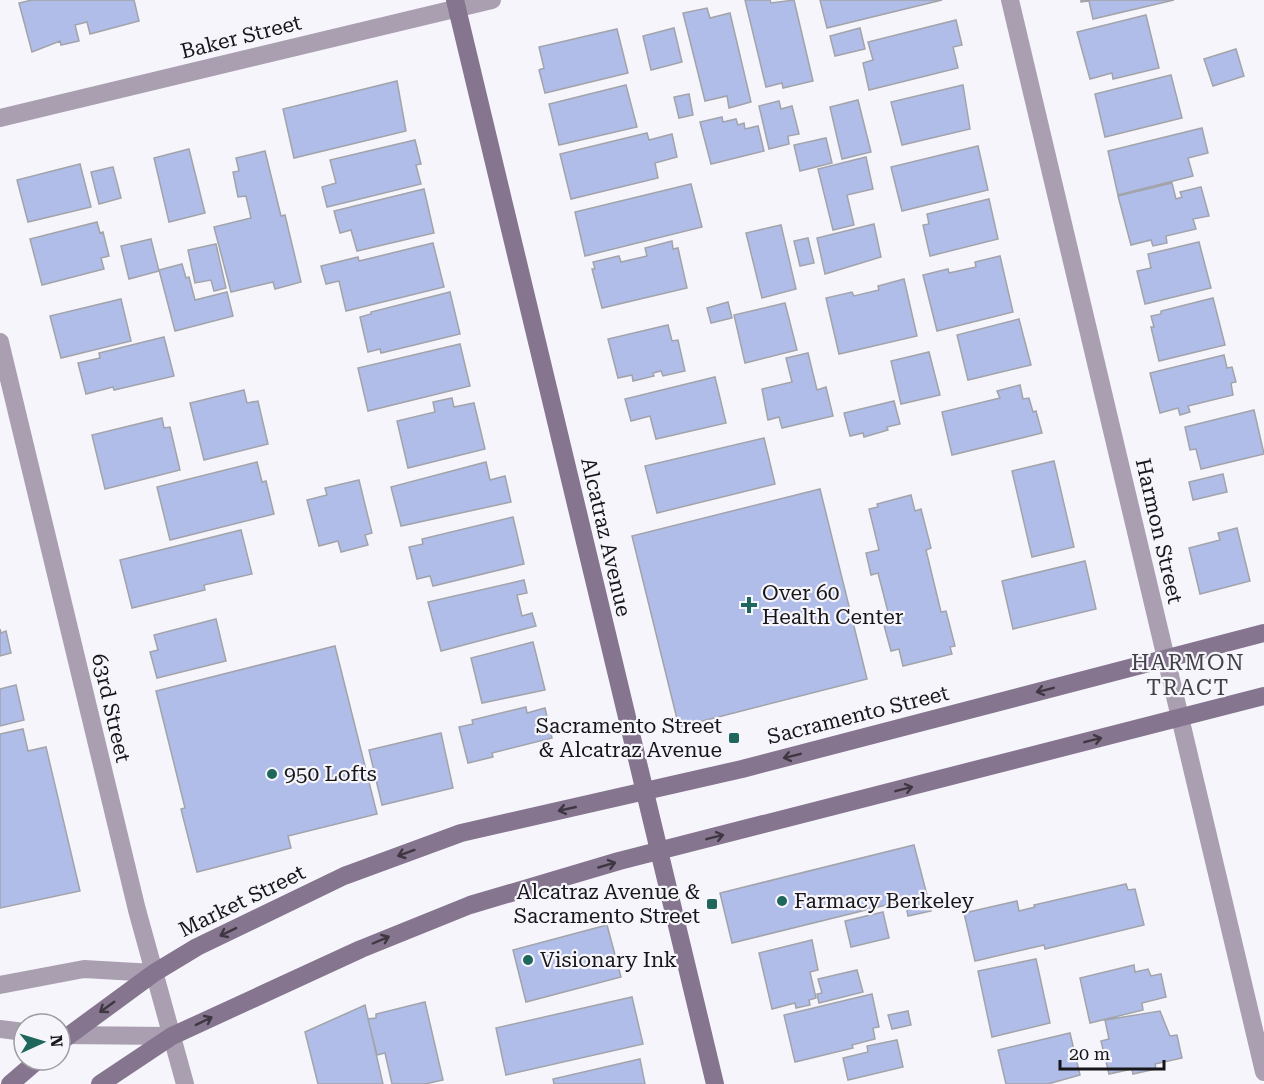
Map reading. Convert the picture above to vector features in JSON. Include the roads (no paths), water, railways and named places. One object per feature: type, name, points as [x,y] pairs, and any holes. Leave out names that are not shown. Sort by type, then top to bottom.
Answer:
[{"type":"street","name":"Baker Street","points":[[0,118],[456,4],[492,0]]},
{"type":"street","name":"Harmon Street","points":[[1010,0],[1264,1072]]},
{"type":"street","name":"Alcatraz Avenue","points":[[456,4],[715,1084]]},
{"type":"street","name":"63rd Street","points":[[0,342],[129,881],[185,1084]]},
{"type":"street","name":"Sacramento Street","points":[[461,833],[645,792],[1264,633]]},
{"type":"street","points":[[100,1084],[172,1036],[361,949],[470,904],[658,851],[1264,696]]},
{"type":"street","name":"Market Street","points":[[72,1031],[154,973],[197,947],[344,876],[461,833]]},
{"type":"street","points":[[0,985],[84,969],[154,973]]},
{"type":"street","points":[[72,1037],[172,1036]]},
{"type":"street","points":[[10,1084],[24,1072]]},
{"type":"place","name":"Over 60 Health Center","points":[[749,605]]},
{"type":"place","name":"Sacramento Street & Alcatraz Avenue","points":[[734,738]]},
{"type":"place","name":"950 Lofts","points":[[272,774]]},
{"type":"place","name":"Farmacy Berkeley","points":[[782,901]]},
{"type":"place","name":"Alcatraz Avenue & Sacramento Street","points":[[712,904]]},
{"type":"place","name":"Visionary Ink","points":[[528,960]]},
{"type":"district","name":"HARMON TRACT","points":[[1188,674]]}]
